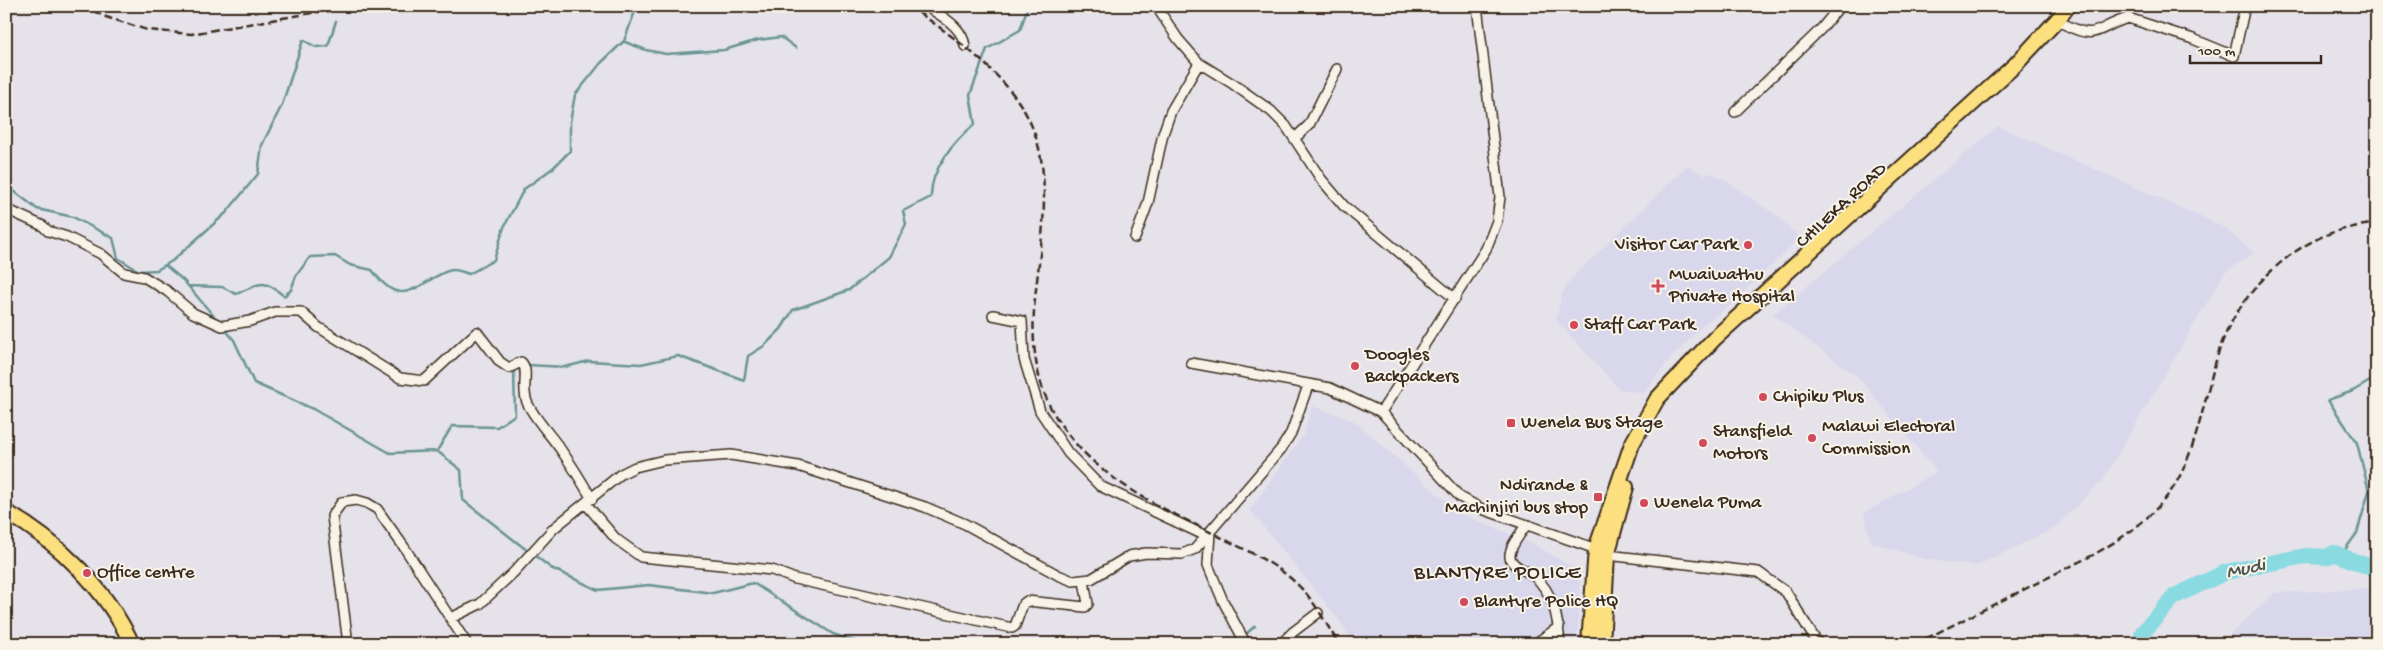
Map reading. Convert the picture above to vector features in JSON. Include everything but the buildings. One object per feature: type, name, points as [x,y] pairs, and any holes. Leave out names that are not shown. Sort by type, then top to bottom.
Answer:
[{"type":"highway","points":[[1589,644],[1602,552],[1632,444],[1657,399],[1715,338],[2015,65],[2068,6]]},
{"type":"highway","name":"CHILEKA ROAD","points":[[1602,552],[1636,451],[1675,390],[1708,355],[2017,73],[2064,24],[2077,6]]},
{"type":"highway","points":[[6,512],[27,524],[47,539],[80,570],[119,619],[132,644]]},
{"type":"highway","points":[[1602,552],[1602,644]]},
{"type":"street","points":[[927,6],[949,21],[963,37],[964,46]]},
{"type":"street","points":[[1156,6],[1178,39],[1199,63],[1271,111],[1294,138],[1321,179],[1344,206],[1455,300]]},
{"type":"street","points":[[1381,412],[1455,300],[1486,249],[1497,221],[1500,198],[1477,6]]},
{"type":"street","points":[[1735,112],[1821,29],[1840,6]]},
{"type":"street","points":[[2064,24],[2080,33],[2087,34],[2108,28],[2128,18],[2193,39],[2234,56],[2245,6]]},
{"type":"street","points":[[1135,238],[1148,203],[1171,111],[1199,63]]},
{"type":"street","points":[[1294,138],[1309,126],[1337,69]]},
{"type":"street","points":[[6,209],[43,226],[48,231],[67,237],[101,254],[124,273],[144,277],[167,292],[193,313],[222,326],[250,321],[275,312],[301,312],[318,328],[400,378],[424,381],[477,332],[500,362],[509,368],[521,362],[524,365],[526,368],[523,387],[527,403],[564,453],[589,502],[616,539],[641,557],[772,570],[795,578],[1012,628],[1015,626],[1023,604],[1027,601],[1085,607],[1088,604],[1084,581]]},
{"type":"street","points":[[992,315],[1022,321],[1024,360],[1040,410],[1068,453],[1094,480],[1100,486],[1208,534]]},
{"type":"street","points":[[1191,363],[1308,386],[1330,388],[1381,412],[1460,497],[1482,508],[1526,525],[1602,552],[1758,572],[1786,592],[1818,644]]},
{"type":"street","points":[[451,618],[480,604],[514,572],[538,543],[621,474],[651,462],[731,455],[761,458],[798,466],[925,506],[972,528],[1058,575],[1073,581],[1084,581],[1091,579],[1129,556],[1195,550],[1281,449],[1291,433],[1308,386]]},
{"type":"street","points":[[348,644],[332,516],[342,502],[362,501],[377,509],[451,618],[466,644]]},
{"type":"street","points":[[1526,525],[1512,547],[1510,556],[1513,564],[1535,576],[1555,604],[1560,644]]},
{"type":"street","points":[[1208,534],[1208,565],[1222,601],[1246,644]]},
{"type":"street","points":[[1281,644],[1318,612]]},
{"type":"street","points":[[1535,644],[1559,627]]},
{"type":"shaded area","points":[[1998,126],[2223,227],[2254,253],[2225,272],[2102,481],[2053,529],[1976,566],[1924,559],[1871,542],[1864,513],[1937,472],[1857,376],[1773,315]]},
{"type":"shaded area","name":"Mwaiwathu Private Hospital","points":[[1688,165],[1704,175],[1710,173],[1723,179],[1780,218],[1786,226],[1801,237],[1728,307],[1706,322],[1668,361],[1644,393],[1619,389],[1556,320],[1562,294],[1572,278]]},
{"type":"shaded area","points":[[1312,406],[1354,421],[1459,513],[1533,544],[1580,572],[1577,644],[1355,644],[1340,621],[1250,510],[1304,434]]},
{"type":"shaded area","points":[[2377,588],[2377,644],[2220,644],[2275,593]]},
{"type":"waterway","points":[[188,286],[222,287],[236,294],[256,285],[266,284],[284,296],[291,290],[296,276],[310,257],[335,256],[350,265],[372,270],[387,286],[401,292],[416,288],[444,272],[456,270],[469,274],[494,260],[504,227],[524,189],[553,168],[570,151],[570,122],[575,95],[601,63],[624,41],[637,6]]},
{"type":"waterway","points":[[527,365],[565,367],[589,361],[641,364],[678,356],[744,380],[748,356],[764,346],[781,329],[793,310],[849,290],[889,257],[906,224],[903,211],[931,197],[935,176],[945,156],[975,124],[970,95],[987,49],[1020,30],[1028,6]]},
{"type":"waterway","points":[[6,185],[37,209],[73,217],[113,238],[118,258],[139,271],[157,270],[172,261],[226,213],[258,174],[262,145],[282,105],[303,40],[316,47],[328,46],[336,21]]},
{"type":"waterway","points":[[625,42],[646,50],[666,54],[724,50],[758,40],[781,37],[796,48]]},
{"type":"waterway","points":[[165,265],[184,281],[217,320]]},
{"type":"waterway","points":[[224,328],[234,340],[254,383],[313,409],[390,453],[437,451],[461,470],[463,500],[528,551]]},
{"type":"waterway","points":[[437,451],[452,426],[497,427],[515,415],[514,369]]},
{"type":"waterway","name":"Mudi","points":[[2141,644],[2144,624],[2168,600],[2206,578],[2258,562],[2291,555],[2318,557],[2344,551],[2357,533],[2369,491],[2357,443],[2328,400],[2353,391],[2377,377]]},
{"type":"waterway","name":"Mudi","points":[[2140,644],[2143,632],[2175,596],[2226,572],[2305,556],[2328,557],[2334,553],[2377,570]]},
{"type":"waterway","points":[[533,554],[551,568],[598,590],[649,585],[713,593],[753,583],[833,634],[863,644]]},
{"type":"waterway","points":[[1245,635],[1255,626]]},
{"type":"waterway","points":[[1234,644],[1241,638]]},
{"type":"railway","points":[[83,6],[106,17],[147,30],[191,34],[352,6]]},
{"type":"railway","points":[[909,6],[960,43],[993,72],[1008,88],[1030,122],[1037,141],[1044,183],[1043,226],[1034,304],[1035,352],[1037,367],[1046,397],[1053,412],[1069,436],[1088,457],[1131,490],[1259,557],[1285,574],[1312,601],[1339,644]]},
{"type":"railway","points":[[1915,644],[2093,555],[2115,542],[2147,518],[2165,499],[2182,473],[2195,438],[2220,348],[2235,316],[2257,285],[2299,249],[2315,240],[2337,231],[2377,223]]},
{"type":"place","name":"Visitor Car Park","points":[[1748,245]]},
{"type":"place","name":"Mwaiwathu Private Hospital","points":[[1658,286]]},
{"type":"place","name":"Staff Car Park","points":[[1574,325]]},
{"type":"place","name":"Doogles Backpackers","points":[[1355,366]]},
{"type":"place","name":"Chipiku Plus","points":[[1763,397]]},
{"type":"place","name":"Wenela Bus Stage","points":[[1511,423]]},
{"type":"place","name":"Malawi Electoral Commission","points":[[1812,438]]},
{"type":"place","name":"Stansfield Motors","points":[[1703,443]]},
{"type":"place","name":"Ndirande & Machinjiri bus stop","points":[[1598,497]]},
{"type":"place","name":"Wenela Puma","points":[[1644,503]]},
{"type":"place","name":"Office centre","points":[[87,573]]},
{"type":"place","name":"Blantyre Police HQ","points":[[1464,602]]},
{"type":"district","name":"BLANTYRE POLICE","points":[[1498,574]]}]
